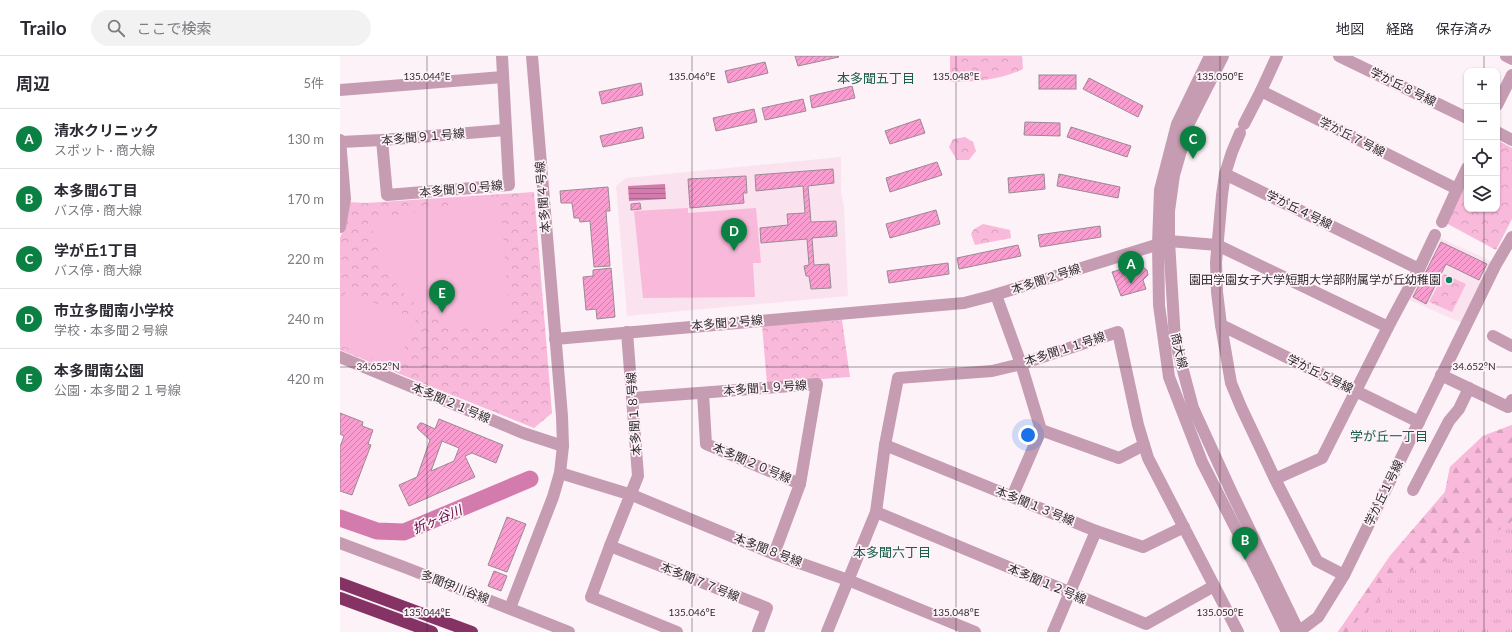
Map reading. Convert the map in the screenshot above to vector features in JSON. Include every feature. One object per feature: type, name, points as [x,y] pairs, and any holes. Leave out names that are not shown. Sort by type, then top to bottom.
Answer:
[{"type":"highway","points":[[340,583],[472,632]]},
{"type":"highway","points":[[340,598],[432,632]]},
{"type":"street","name":"本多聞９０号線","points":[[382,140],[387,195],[509,185],[502,56]]},
{"type":"street","name":"本多聞４号線","points":[[532,56],[555,339]]},
{"type":"street","name":"商大線","points":[[1210,56],[1177,124],[1160,190],[1163,242],[1175,340],[1193,408],[1299,632]]},
{"type":"street","name":"商大線","points":[[1223,56],[1189,123],[1174,175],[1163,242],[1159,305],[1170,377],[1202,462],[1287,632]]},
{"type":"street","points":[[1277,56],[1232,152],[1226,174],[1222,195],[1217,245],[1217,292],[1221,325],[1231,383],[1275,479],[1317,561],[1344,575]]},
{"type":"street","name":"学が丘８号線","points":[[1339,56],[1464,117]]},
{"type":"street","points":[[1506,56],[1512,59]]},
{"type":"street","points":[[1498,104],[1512,75]]},
{"type":"street","points":[[340,90],[503,77]]},
{"type":"street","name":"学が丘７号線","points":[[1260,91],[1457,189]]},
{"type":"street","name":"本多聞９１号線","points":[[340,141],[382,140],[505,130]]},
{"type":"street","points":[[1500,134],[1512,140]]},
{"type":"street","points":[[340,141],[345,199],[340,227]]},
{"type":"street","name":"学が丘４号線","points":[[1226,174],[1419,269]]},
{"type":"street","points":[[1442,222],[1464,174]]},
{"type":"street","points":[[1275,479],[1322,458],[1435,235]]},
{"type":"street","name":"学が丘１号線","points":[[1299,632],[1318,617],[1344,575],[1499,258],[1512,237]]},
{"type":"street","points":[[1163,242],[1217,245],[1388,327]]},
{"type":"street","name":"本多聞２号線","points":[[555,339],[964,304],[1163,242]]},
{"type":"street","points":[[996,295],[1021,364],[1041,430],[1012,497]]},
{"type":"street","name":"学が丘５号線","points":[[1221,325],[1419,422]]},
{"type":"street","name":"本多聞１８号線","points":[[627,332],[638,476],[632,495]]},
{"type":"street","name":"本多聞１１号線","points":[[828,632],[876,512],[885,445],[898,378],[992,371],[1021,364],[1118,332],[1138,424],[1148,458],[1238,632]]},
{"type":"street","points":[[1493,336],[1512,346]]},
{"type":"street","points":[[510,608],[553,497],[560,473],[563,446],[562,416],[555,339]]},
{"type":"street","name":"本多聞２１号線","points":[[340,357],[523,433],[563,446]]},
{"type":"street","points":[[1442,375],[1508,407],[1512,400]]},
{"type":"street","name":"本多聞１９号線","points":[[633,398],[817,384],[800,484],[774,554]]},
{"type":"street","points":[[1413,490],[1428,473],[1449,420],[1460,409],[1469,388]]},
{"type":"street","name":"本多聞２０号線","points":[[703,393],[706,444],[800,484]]},
{"type":"street","points":[[1041,430],[1119,458],[1144,445]]},
{"type":"street","name":"本多聞１３号線","points":[[885,445],[1012,497],[1142,547],[1184,527]]},
{"type":"street","name":"本多聞８号線","points":[[560,473],[632,495],[774,554],[848,580],[975,632]]},
{"type":"street","points":[[632,495],[610,546],[591,598],[677,632]]},
{"type":"street","name":"本多聞１２号線","points":[[876,512],[1069,594],[1146,624],[1214,586]]},
{"type":"street","points":[[1053,632],[1096,530]]},
{"type":"street","name":"多聞伊川谷線","points":[[340,544],[510,608],[569,632]]},
{"type":"street","name":"本多聞７７号線","points":[[610,546],[767,608],[758,632]]},
{"type":"shaded area","points":[[841,157],[841,193],[844,206],[848,296],[627,316],[616,186],[626,178]]},
{"type":"shaded area","points":[[665,184],[666,199],[629,201],[628,186]]},
{"type":"shaded area","name":"園田学園女子大学短期大学部附属学が丘幼稚園","points":[[1438,237],[1491,261],[1462,323],[1407,299]]},
{"type":"green space","points":[[950,56],[1022,56],[1023,69],[1006,76],[987,80],[950,82]]},
{"type":"green space","points":[[965,137],[973,142],[976,151],[969,160],[957,160],[949,147],[953,139]]},
{"type":"green space","points":[[1500,142],[1512,148],[1512,219],[1496,250],[1446,223],[1464,186],[1464,212],[1500,212]]},
{"type":"green space","points":[[534,192],[552,413],[534,428],[340,350],[340,238],[347,220],[348,202],[366,203]]},
{"type":"green space","points":[[490,198],[501,204],[510,327],[483,328],[459,325],[436,317],[416,305],[400,289],[386,269],[377,246],[371,220]]},
{"type":"green space","points":[[688,208],[688,213],[756,208],[761,263],[753,263],[755,297],[643,298],[634,211]]},
{"type":"green space","points":[[983,224],[1010,230],[1011,238],[975,245],[971,234],[974,229]]},
{"type":"green space","points":[[1444,274],[1466,284],[1452,312],[1429,302]]},
{"type":"green space","points":[[346,292],[416,319],[397,368],[340,345],[340,308]]},
{"type":"green space","points":[[842,320],[850,377],[767,383],[762,325]]},
{"type":"green space","points":[[1512,425],[1512,632],[1338,632],[1390,556],[1445,492],[1450,467],[1483,436]]},
{"type":"green space","points":[[1512,425],[1512,521],[1475,547],[1429,568],[1407,571],[1355,623],[1348,632],[1338,632],[1390,556],[1445,492],[1450,467],[1483,436]]},
{"type":"building","points":[[795,56],[838,56],[839,57],[798,66]]},
{"type":"building","points":[[765,62],[768,73],[728,83],[725,71]]},
{"type":"building","points":[[1039,75],[1076,75],[1076,89],[1039,89]]},
{"type":"building","points":[[1089,78],[1143,106],[1138,117],[1083,89]]},
{"type":"building","points":[[641,83],[643,95],[602,104],[599,92]]},
{"type":"building","points":[[852,86],[855,98],[812,108],[810,96]]},
{"type":"building","points":[[803,99],[806,111],[765,120],[762,108]]},
{"type":"building","points":[[754,109],[757,122],[716,131],[713,118]]},
{"type":"building","points":[[920,119],[925,133],[890,144],[885,131]]},
{"type":"building","points":[[1025,122],[1060,123],[1060,136],[1024,135]]},
{"type":"building","points":[[642,127],[644,138],[603,147],[600,136]]},
{"type":"building","points":[[1071,127],[1131,146],[1127,157],[1067,137]]},
{"type":"building","points":[[937,162],[942,175],[890,192],[886,178]]},
{"type":"building","points":[[833,169],[834,183],[808,186],[811,222],[836,221],[837,236],[812,238],[814,265],[829,264],[831,288],[811,289],[809,276],[806,276],[804,266],[809,265],[807,239],[761,243],[760,228],[788,225],[787,214],[805,213],[803,186],[756,191],[755,175]]},
{"type":"building","points":[[1044,174],[1045,189],[1009,193],[1008,178]]},
{"type":"building","points":[[1059,174],[1120,187],[1118,198],[1057,186]]},
{"type":"building","points":[[746,176],[747,193],[743,193],[744,203],[690,208],[688,179]]},
{"type":"building","points":[[608,187],[610,211],[606,211],[610,266],[594,267],[590,221],[580,222],[579,218],[574,218],[572,203],[561,203],[560,191]]},
{"type":"building","points":[[640,203],[641,209],[631,210],[631,204]]},
{"type":"building","points":[[936,210],[940,224],[890,238],[886,224]]},
{"type":"building","points":[[1100,226],[1101,237],[1040,247],[1038,235]]},
{"type":"building","points":[[1441,242],[1487,264],[1479,280],[1446,264],[1426,304],[1413,297]]},
{"type":"building","points":[[1018,245],[1021,256],[959,269],[957,258]]},
{"type":"building","points":[[948,263],[949,274],[889,283],[887,271]]},
{"type":"building","points":[[1139,264],[1147,270],[1148,275],[1143,280],[1146,289],[1121,296],[1112,272]]},
{"type":"building","points":[[611,268],[615,317],[597,319],[596,309],[586,310],[583,277],[593,276],[593,270]]},
{"type":"building","points":[[340,413],[363,422],[362,426],[373,430],[368,444],[371,445],[352,495],[340,491],[340,447],[344,436],[340,434]]},
{"type":"building","points":[[439,419],[503,445],[496,463],[472,453],[465,456],[475,477],[409,506],[399,485],[417,477],[430,440],[417,427],[420,423],[422,423],[435,429]],"holes":[[[442,441],[459,448],[454,461],[431,471]]]},
{"type":"building","points":[[507,517],[526,524],[507,572],[488,565]]},
{"type":"building","points":[[494,571],[507,576],[501,591],[488,586]]},
{"type":"waterway","name":"折ヶ谷川","points":[[340,518],[377,531],[404,532],[530,479]]},
{"type":"place","name":"学が丘1丁目","points":[[1193,159]]},
{"type":"place","name":"市立多聞南小学校","points":[[734,251]]},
{"type":"place","name":"園田学園女子大学短期大学部附属学が丘幼稚園","points":[[1449,280]]},
{"type":"place","name":"清水クリニック","points":[[1131,284]]},
{"type":"place","name":"本多聞南公園","points":[[442,313]]},
{"type":"place","name":"本多聞6丁目","points":[[1245,560]]},
{"type":"district","name":"本多聞五丁目","points":[[876,78]]},
{"type":"district","name":"学が丘一丁目","points":[[1389,436]]},
{"type":"district","name":"本多聞六丁目","points":[[892,552]]}]
